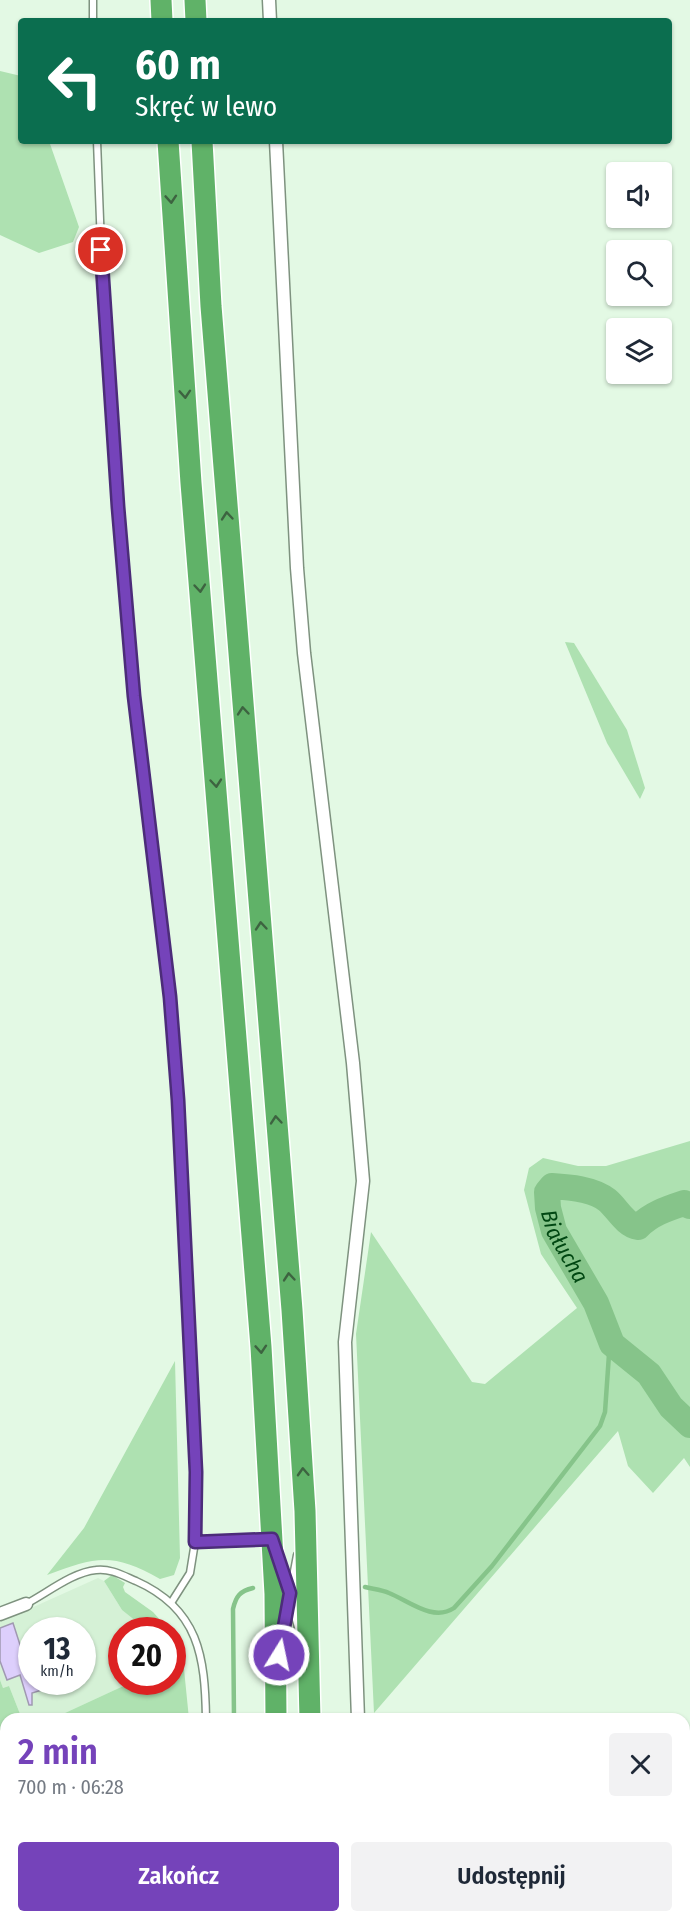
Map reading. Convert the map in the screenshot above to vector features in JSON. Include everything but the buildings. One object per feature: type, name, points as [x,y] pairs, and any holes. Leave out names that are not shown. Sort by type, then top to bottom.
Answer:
[{"type":"highway","points":[[161,0],[162,18]]},
{"type":"highway","points":[[195,0],[196,18]]},
{"type":"highway","points":[[168,144],[191,483],[261,1347],[272,1539],[276,1713]]},
{"type":"highway","points":[[202,144],[211,306],[292,1310],[305,1511],[310,1713]]},
{"type":"street","points":[[268,0],[270,18]]},
{"type":"street","points":[[276,144],[299,589],[313,744],[353,1063],[363,1181],[345,1342],[358,1713]]},
{"type":"street","points":[[0,1614],[26,1604]]},
{"type":"lane","points":[[93,0],[93,18]]},
{"type":"lane","points":[[97,144],[102,272],[134,696],[170,996],[178,1088],[196,1472],[195,1542],[190,1573],[171,1603]]},
{"type":"lane","points":[[275,1676],[305,1511]]},
{"type":"lane","points":[[195,1542],[272,1539],[290,1593],[309,1677]]},
{"type":"lane","points":[[26,1604],[96,1570],[113,1572],[130,1578],[171,1603],[186,1621],[201,1653],[206,1684],[206,1713]]},
{"type":"shaded area","points":[[98,1578],[104,1581],[122,1610],[131,1617],[108,1617],[108,1693],[65,1713],[20,1713],[9,1686],[3,1688],[0,1680],[0,1622]]},
{"type":"green space","points":[[0,71],[18,75],[18,144],[50,144],[79,227],[73,242],[39,253],[0,235]]},
{"type":"green space","points":[[565,642],[574,643],[627,730],[645,788],[640,799],[607,743]]},
{"type":"green space","points":[[690,1141],[690,1467],[684,1458],[653,1493],[628,1466],[618,1431],[374,1713],[356,1334],[371,1232],[472,1382],[485,1384],[577,1308],[541,1254],[524,1190],[529,1168],[543,1158],[578,1166],[606,1166]]},
{"type":"green space","points":[[175,1361],[180,1558],[174,1575],[160,1579],[129,1564],[104,1560],[79,1564],[47,1575],[84,1528]]},
{"type":"green space","points":[[112,1575],[125,1583],[123,1587],[125,1592],[157,1617],[131,1617],[122,1610],[104,1581]]},
{"type":"green space","points":[[0,1680],[3,1688],[9,1686],[20,1713],[0,1713]]},
{"type":"green space","points":[[186,1689],[188,1713],[65,1713],[108,1693],[108,1695],[186,1695]]},
{"type":"waterway","name":"Białucha","points":[[690,1206],[684,1203],[665,1210],[638,1227],[625,1220],[607,1200],[595,1193],[552,1186],[547,1192],[548,1208],[554,1231],[596,1303],[612,1344],[649,1374],[671,1407],[690,1425]]},
{"type":"waterway","points":[[365,1587],[386,1592],[429,1612],[446,1612],[454,1608],[492,1566],[600,1426],[605,1412],[610,1340]]},
{"type":"waterway","points":[[234,1713],[233,1609],[239,1595],[253,1588]]},
{"type":"route","points":[[101,250],[118,507],[134,696],[170,997],[178,1100],[196,1472],[195,1542],[272,1539],[290,1593],[279,1655]]}]
